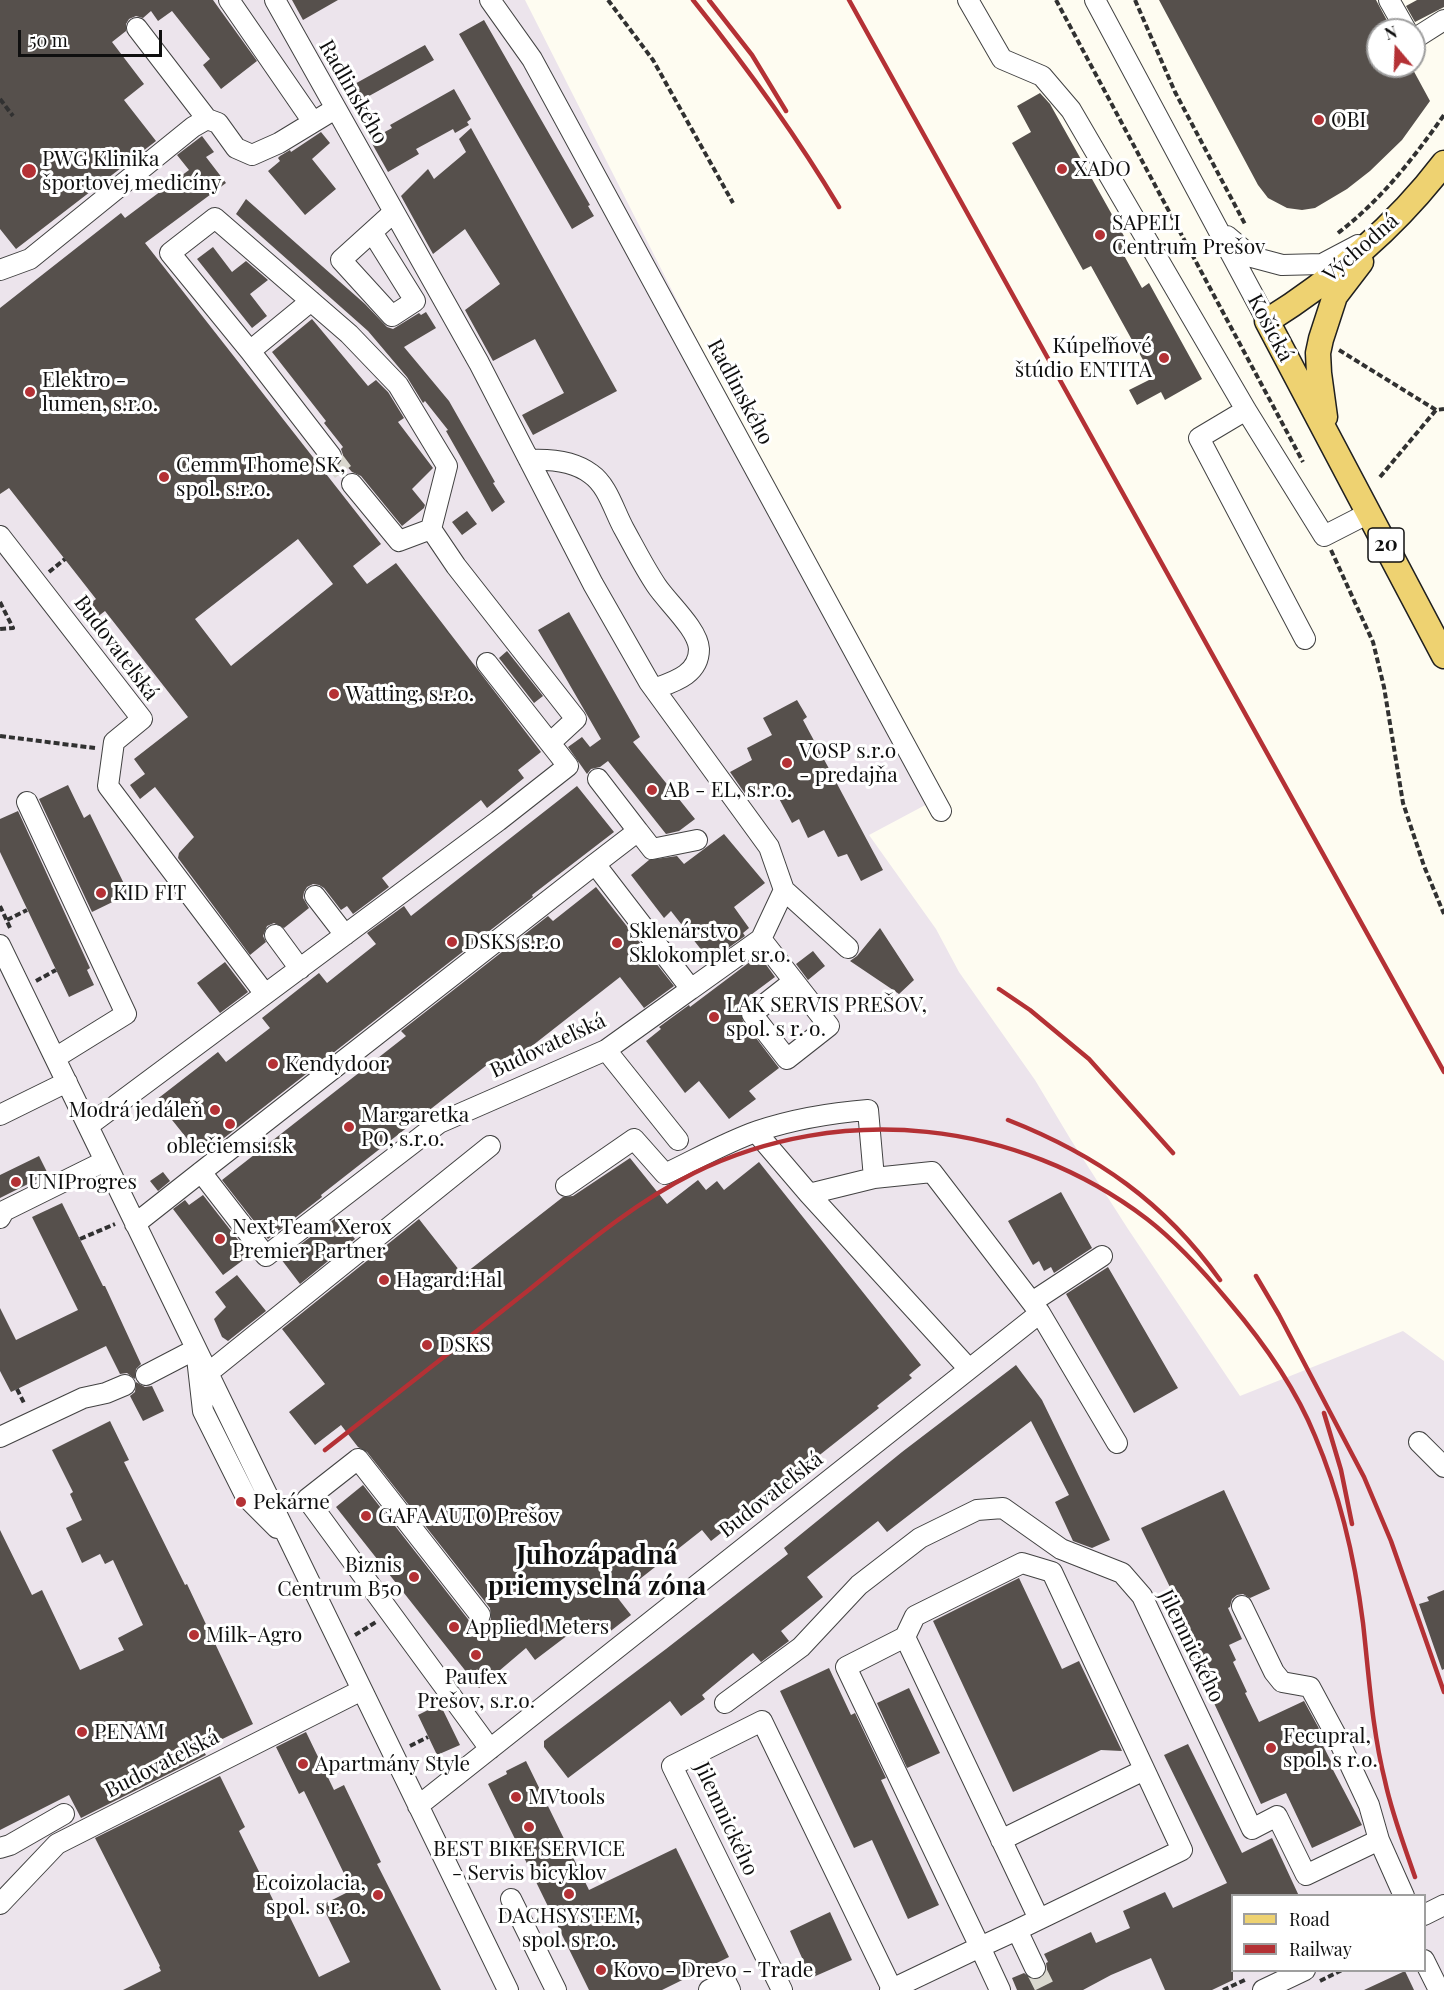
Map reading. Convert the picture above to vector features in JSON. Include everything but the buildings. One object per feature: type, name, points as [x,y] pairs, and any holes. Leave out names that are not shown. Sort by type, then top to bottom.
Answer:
[{"type":"main road","name":"Východná","points":[[1267,321],[1294,304],[1382,234],[1444,163]]},
{"type":"main road","points":[[1327,435],[1318,353],[1335,296],[1382,234]]},
{"type":"main road","name":"Košická","points":[[1267,321],[1443,653]]},
{"type":"street","points":[[229,0],[313,122]]},
{"type":"street","name":"Radlinského","points":[[275,0],[479,363],[593,584],[654,689],[769,847],[784,890]]},
{"type":"street","name":"Radlinského","points":[[490,0],[532,59],[941,811]]},
{"type":"street","points":[[968,0],[1002,59],[1042,76],[1071,110],[1246,410],[1324,536],[1369,513]]},
{"type":"street","name":"Košická","points":[[1095,0],[1267,321]]},
{"type":"street","points":[[1389,0],[1399,18]]},
{"type":"street","points":[[1426,31],[1444,20]]},
{"type":"street","points":[[138,28],[207,119],[218,123],[236,148],[252,155],[279,143],[335,109]]},
{"type":"street","points":[[0,270],[30,259],[184,134],[207,119]]},
{"type":"street","points":[[372,232],[394,212]]},
{"type":"street","points":[[331,456],[170,253],[215,218],[349,334],[398,386],[447,466],[431,529],[456,566],[576,719],[550,743]]},
{"type":"street","points":[[1218,229],[1252,257],[1282,265],[1322,264],[1382,234]]},
{"type":"street","points":[[250,351],[311,301]]},
{"type":"street","points":[[1246,410],[1199,438],[1305,639]]},
{"type":"street","points":[[529,460],[545,459],[562,462],[590,473],[601,484],[656,585],[693,633],[699,648],[697,660],[687,675],[654,689]]},
{"type":"street","points":[[352,484],[399,541],[431,529]]},
{"type":"street","name":"Budovateľská","points":[[0,536],[142,718],[114,742],[113,750]]},
{"type":"street","points":[[88,1126],[498,821],[568,766],[487,663]]},
{"type":"street","points":[[113,750],[108,786],[265,994]]},
{"type":"street","points":[[598,779],[652,849],[697,840]]},
{"type":"street","points":[[27,802],[126,1014],[55,1058]]},
{"type":"street","points":[[134,1220],[201,1172],[638,831]]},
{"type":"street","points":[[595,864],[692,989]]},
{"type":"street","points":[[794,981],[762,939],[784,890],[848,948]]},
{"type":"street","points":[[315,896],[345,935]]},
{"type":"street","points":[[275,935],[300,969]]},
{"type":"street","name":"Budovateľská","points":[[201,1172],[267,1256],[438,1123],[606,1050],[762,939]]},
{"type":"street","points":[[1,951],[67,1082],[508,1990]]},
{"type":"street","points":[[606,1050],[678,1140]]},
{"type":"street","points":[[0,1115],[67,1082]]},
{"type":"street","points":[[566,1186],[634,1139],[665,1174],[756,1132],[796,1120],[832,1113],[868,1110],[874,1178]]},
{"type":"street","points":[[756,1132],[809,1194],[969,1369]]},
{"type":"street","points":[[208,1373],[490,1146]]},
{"type":"street","points":[[0,1218],[4,1211],[105,1161]]},
{"type":"street","points":[[809,1194],[874,1178],[932,1172],[1036,1308],[1117,1443]]},
{"type":"street","name":"Budovateľská","points":[[418,1806],[969,1369],[1036,1308],[1102,1256]]},
{"type":"street","points":[[146,1375],[196,1349]]},
{"type":"street","points":[[196,1349],[203,1410],[246,1497],[289,1540]]},
{"type":"street","points":[[0,1437],[83,1398],[106,1393],[125,1385]]},
{"type":"street","points":[[1419,1443],[1444,1467]]},
{"type":"street","points":[[480,1615],[358,1459],[307,1499],[490,1749]]},
{"type":"street","name":"Jilemnického","points":[[725,1703],[801,1647],[860,1585],[920,1538],[977,1510],[1003,1508],[1061,1549],[1122,1573],[1142,1596],[1252,1829],[1277,1816],[1306,1875],[1379,1840]]},
{"type":"street","name":"Jilemnického","points":[[782,1990],[672,1766],[762,1721],[891,1990],[1182,1850],[1052,1572],[1022,1563],[915,1616],[905,1637]]},
{"type":"street","points":[[1242,1606],[1274,1672],[1282,1682],[1310,1688],[1338,1739],[1369,1805],[1379,1840],[1403,1894]]},
{"type":"street","points":[[1000,1990],[846,1667],[905,1637],[1039,1919]]},
{"type":"street","name":"Budovateľská","points":[[0,1904],[57,1844],[362,1690]]},
{"type":"street","points":[[1001,1840],[1144,1770]]},
{"type":"street","points":[[0,1848],[10,1845],[64,1814]]},
{"type":"street","points":[[511,1899],[556,1990]]},
{"type":"street","points":[[1426,1914],[1444,1905]]},
{"type":"street","points":[[1017,1930],[1035,1968]]},
{"type":"street","points":[[1426,1962],[1439,1990]]},
{"type":"street","points":[[1259,1983],[1301,1972]]},
{"type":"path","points":[[608,0],[653,60],[733,202]]},
{"type":"path","points":[[1056,0],[1305,465]]},
{"type":"path","points":[[1135,0],[1175,92],[1250,234]]},
{"type":"path","points":[[0,99],[13,116]]},
{"type":"path","points":[[1335,234],[1376,200],[1405,169],[1444,115]]},
{"type":"path","points":[[1332,346],[1436,410],[1444,409]]},
{"type":"path","points":[[1380,477],[1436,410]]},
{"type":"path","points":[[1324,536],[1373,642],[1384,687],[1403,802],[1424,866],[1444,914]]},
{"type":"path","points":[[0,603],[13,628],[0,629]]},
{"type":"path","points":[[0,736],[113,750]]},
{"type":"path","points":[[7,920],[27,909]]},
{"type":"path","points":[[36,981],[56,970]]},
{"type":"path","points":[[80,1239],[134,1220]]},
{"type":"path","points":[[408,1747],[428,1737]]},
{"type":"path","points":[[1223,1990],[1259,1983]]},
{"type":"shaded area","points":[[0,0],[525,0],[931,802],[869,835],[936,929],[959,972],[1035,1080],[1128,1229],[1240,1396],[1403,1331],[1444,1361],[1444,1990],[0,1990]]},
{"type":"tunnel","points":[[331,456],[352,484]]},
{"type":"tunnel","points":[[1035,1968],[1046,1990]]},
{"type":"railway","points":[[693,0],[770,101],[839,207]]},
{"type":"railway","points":[[709,0],[752,55],[786,111]]},
{"type":"railway","points":[[849,0],[1444,1072]]},
{"type":"railway","points":[[999,989],[1030,1010],[1089,1059],[1173,1153]]},
{"type":"railway","points":[[1008,1120],[1071,1149],[1126,1184],[1176,1227],[1220,1280]]},
{"type":"railway","points":[[325,1450],[609,1226],[650,1198],[694,1173],[750,1150],[809,1136],[868,1130],[927,1132],[985,1142],[1042,1160],[1096,1186],[1147,1219],[1169,1238],[1200,1269],[1242,1318],[1278,1366],[1298,1400],[1324,1458],[1351,1552],[1360,1599],[1374,1722],[1381,1761],[1395,1817],[1415,1877]]},
{"type":"railway","points":[[1256,1276],[1279,1315],[1364,1477],[1391,1541],[1444,1692]]},
{"type":"railway","points":[[1324,1413],[1341,1470],[1352,1524]]},
{"type":"place","name":"OBI","points":[[1319,120]]},
{"type":"place","name":"XADO","points":[[1062,169]]},
{"type":"place","name":"PWG Klinika športovej medicíny","points":[[29,171]]},
{"type":"place","name":"SAPELI Centrum Prešov","points":[[1100,235]]},
{"type":"place","name":"Kúpeľňové štúdio ENTITA","points":[[1164,358]]},
{"type":"place","name":"Elektro - lumen, s.r.o.","points":[[30,392]]},
{"type":"place","name":"Cemm Thome SK, spol. s.r.o.","points":[[164,477]]},
{"type":"place","name":"Watting, s.r.o.","points":[[334,694]]},
{"type":"place","name":"VOSP s.r.o - predajňa","points":[[787,763]]},
{"type":"place","name":"AB - EL, s.r.o.","points":[[652,790]]},
{"type":"place","name":"KID FIT","points":[[101,893]]},
{"type":"place","name":"DSKS s.r.o","points":[[452,942]]},
{"type":"place","name":"Sklenárstvo Sklokomplet sr.o.","points":[[617,943]]},
{"type":"place","name":"LAK SERVIS PREŠOV, spol. s r. o.","points":[[714,1017]]},
{"type":"place","name":"Kendydoor","points":[[273,1064]]},
{"type":"place","name":"Modrá jedáleň","points":[[215,1110]]},
{"type":"place","name":"oblečiemsi.sk","points":[[230,1124]]},
{"type":"place","name":"Margaretka PO, s.r.o.","points":[[349,1127]]},
{"type":"place","name":"UNIProgres","points":[[16,1182]]},
{"type":"place","name":"Next Team Xerox Premier Partner","points":[[220,1239]]},
{"type":"place","name":"Hagard:Hal","points":[[384,1280]]},
{"type":"place","name":"DSKS","points":[[427,1345]]},
{"type":"place","name":"Pekárne","points":[[241,1502]]},
{"type":"place","name":"GAFA AUTO Prešov","points":[[366,1516]]},
{"type":"place","name":"Biznis Centrum B50","points":[[414,1577]]},
{"type":"place","name":"Applied Meters","points":[[454,1627]]},
{"type":"place","name":"Milk-Agro","points":[[194,1635]]},
{"type":"place","name":"Paufex Prešov, s.r.o.","points":[[476,1655]]},
{"type":"place","name":"PENAM","points":[[82,1732]]},
{"type":"place","name":"Fecupral, spol. s r.o.","points":[[1271,1748]]},
{"type":"place","name":"Apartmány Style","points":[[303,1764]]},
{"type":"place","name":"MVtools","points":[[516,1797]]},
{"type":"place","name":"BEST BIKE SERVICE - Servis bicyklov","points":[[529,1827]]},
{"type":"place","name":"DACHSYSTEM, spol. s r.o.","points":[[569,1894]]},
{"type":"place","name":"Ecoizolacia, spol. s r. o.","points":[[378,1895]]},
{"type":"place","name":"Kovo - Drevo - Trade","points":[[601,1970]]},
{"type":"district","name":"Juhozápadná priemyselná zóna","points":[[597,1572]]}]
